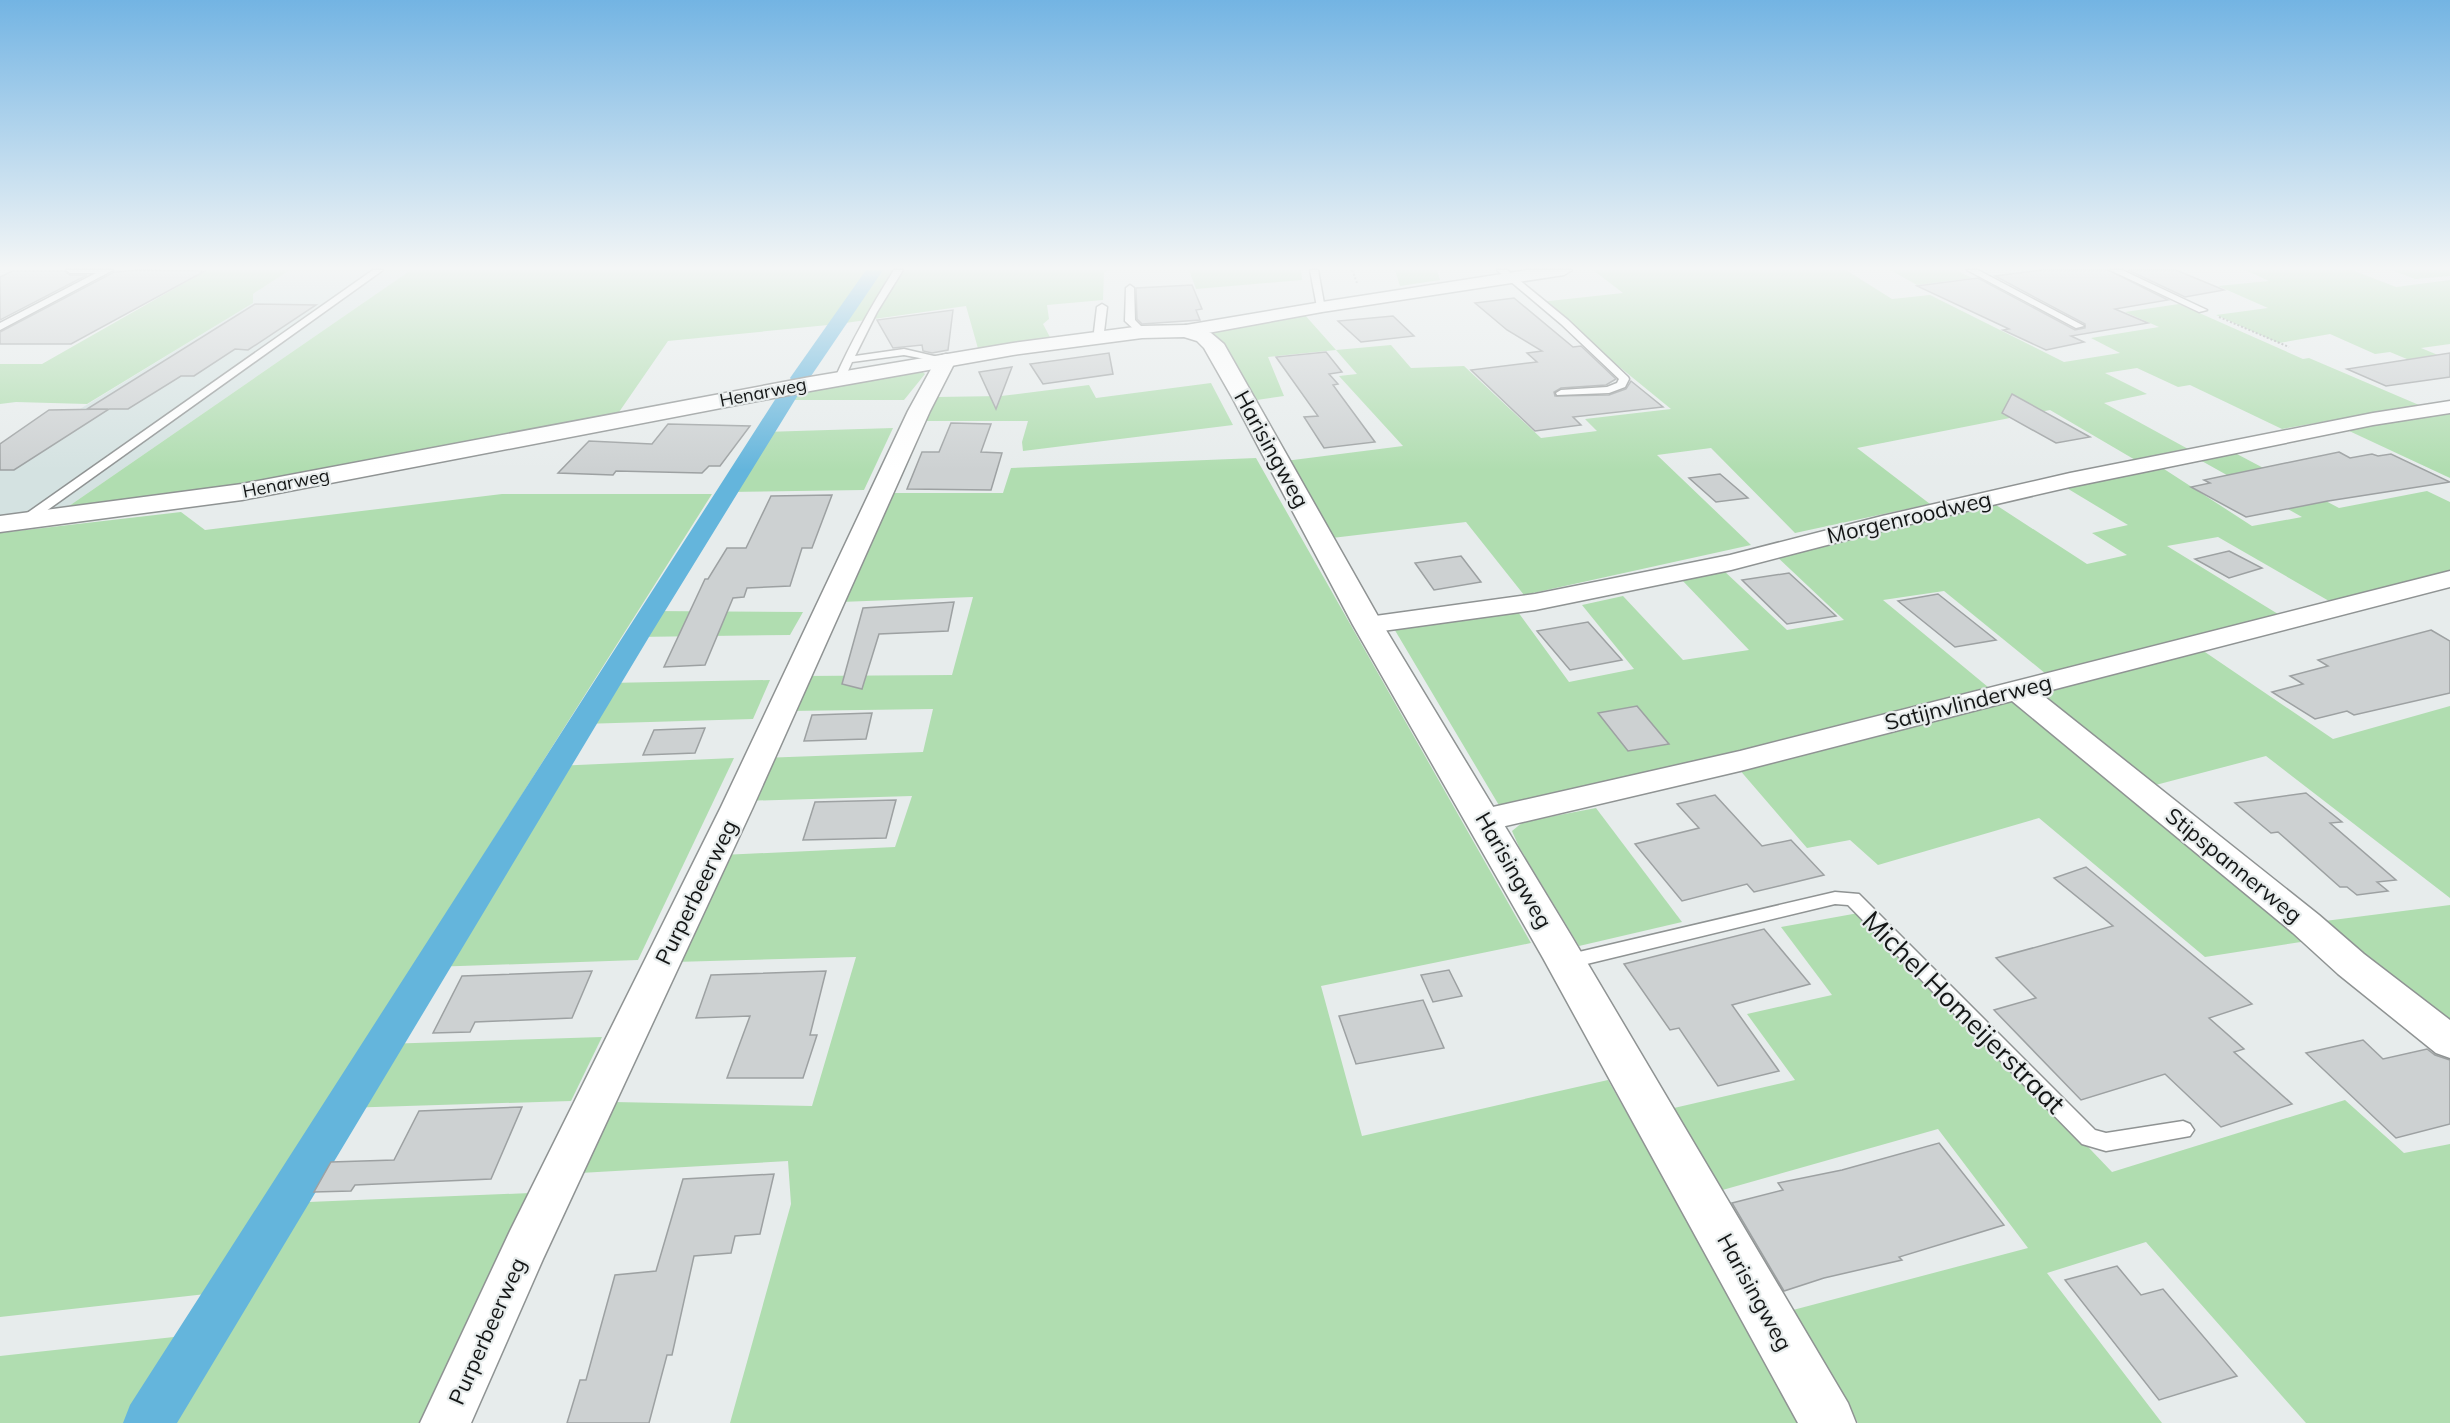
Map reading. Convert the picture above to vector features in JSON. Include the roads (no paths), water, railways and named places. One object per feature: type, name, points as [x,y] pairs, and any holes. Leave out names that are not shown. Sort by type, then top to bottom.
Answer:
[{"type":"street","name":"Henarweg","points":[[0,524],[242,492],[844,369],[946,360],[1107,336]]},
{"type":"street","name":"Harisingweg","points":[[1200,336],[1213,344],[1368,625],[1566,962],[1828,1423]]},
{"type":"street","name":"Purperbeerweg","points":[[445,1423],[526,1246],[736,807],[919,411],[946,360]]},
{"type":"street","name":"Morgenroodweg","points":[[1368,625],[1547,600],[1731,562],[1882,523],[2070,480],[2362,421],[2450,407]]},
{"type":"street","name":"Satijnvlinderweg","points":[[1484,820],[1740,761],[2450,579]]},
{"type":"street","name":"Stipspannerweg","points":[[2016,689],[2306,924],[2351,964],[2450,1042]]},
{"type":"lane","points":[[24,521],[285,336]]},
{"type":"lane","points":[[844,369],[860,336]]},
{"type":"lane","points":[[1561,393],[1609,390],[1621,385],[1624,378],[1580,336]]},
{"type":"lane","name":"Michel Homeijerstraat","points":[[1566,962],[1835,898],[1853,899],[2089,1138],[2106,1142],[2183,1130]]},
{"type":"waterway","points":[[800,378],[829,336]]},
{"type":"waterway","points":[[148,1423],[635,637],[788,395]]}]
